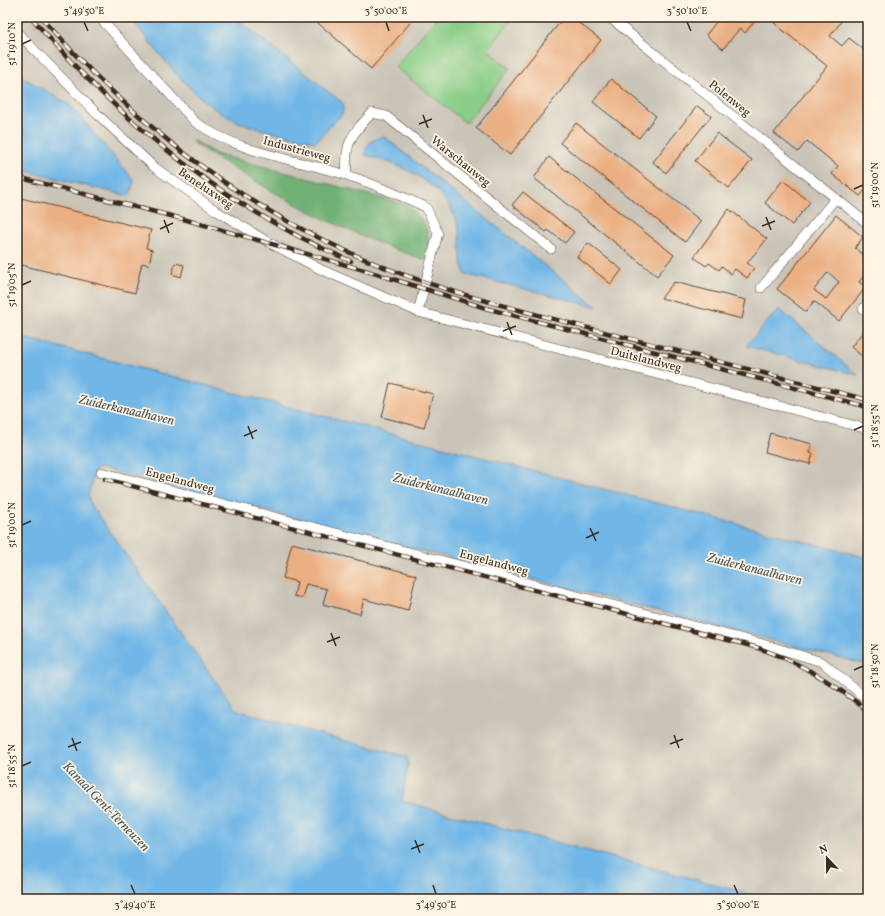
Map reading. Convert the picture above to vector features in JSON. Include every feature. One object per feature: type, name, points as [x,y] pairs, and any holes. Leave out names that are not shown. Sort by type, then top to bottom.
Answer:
[{"type":"street","name":"Industrieweg","points":[[99,17],[195,122],[214,135],[243,148],[347,175],[426,207],[438,233],[418,312]]},
{"type":"street","name":"Polenweg","points":[[610,17],[868,224]]},
{"type":"street","name":"Beneluxweg","points":[[17,32],[98,115],[154,167],[203,201],[294,257],[372,294],[418,312]]},
{"type":"street","name":"Warschauweg","points":[[347,175],[345,157],[348,145],[355,131],[372,112],[386,116],[551,249]]},
{"type":"street","points":[[761,288],[836,198]]},
{"type":"street","name":"Duitslandweg","points":[[418,312],[868,429]]},
{"type":"street","name":"Engelandweg","points":[[102,472],[770,646],[822,662],[868,700]]},
{"type":"shaded area","points":[[17,17],[863,17],[868,21],[868,899],[679,899],[247,771],[17,627]]},
{"type":"green space","points":[[437,17],[514,17],[488,50],[510,68],[466,123],[395,67]]},
{"type":"green space","points":[[191,139],[216,154],[404,204],[418,215],[426,228],[428,235],[428,251],[426,260],[365,238],[307,210],[278,195],[222,161],[195,144]]},
{"type":"water","points":[[129,17],[234,17],[344,104],[342,114],[316,142],[253,127],[226,116],[195,93],[180,78]]},
{"type":"water","points":[[17,74],[70,105],[132,178],[134,182],[129,196],[17,169]]},
{"type":"water","points":[[383,136],[597,307],[465,274],[461,256],[458,226],[452,211],[444,199],[422,178],[394,164],[365,155],[368,144]]},
{"type":"water","points":[[779,309],[858,375],[746,346]]},
{"type":"water","points":[[17,336],[868,558],[868,665],[99,468],[96,469],[88,496],[91,505],[235,709],[294,727],[407,757],[408,763],[402,801],[769,899],[17,899]]},
{"type":"building","points":[[311,17],[415,17],[371,69]]},
{"type":"building","points":[[564,17],[571,17],[601,40],[510,155],[476,128]]},
{"type":"building","points":[[720,17],[758,17],[745,33],[740,28],[723,49],[706,35]]},
{"type":"building","points":[[779,17],[834,17],[841,22],[830,36],[842,46],[849,38],[868,53],[868,187],[860,196],[832,174],[838,166],[807,141],[798,152],[774,133],[827,66],[774,23]]},
{"type":"building","points":[[611,79],[656,116],[639,138],[593,102]]},
{"type":"building","points":[[697,106],[711,116],[666,173],[653,162]]},
{"type":"building","points":[[576,123],[701,221],[685,242],[560,143]]},
{"type":"building","points":[[717,133],[752,160],[729,188],[695,161]]},
{"type":"building","points":[[549,157],[674,255],[657,276],[534,178]]},
{"type":"building","points":[[783,180],[810,202],[792,225],[765,203]]},
{"type":"building","points":[[523,192],[574,232],[565,243],[548,230],[546,232],[512,205]]},
{"type":"building","points":[[17,197],[151,230],[146,248],[152,250],[149,265],[142,263],[135,293],[17,264]]},
{"type":"building","points":[[729,209],[767,239],[747,263],[754,268],[747,278],[735,269],[731,274],[722,266],[719,270],[709,263],[706,266],[694,257]]},
{"type":"building","points":[[836,215],[863,237],[855,248],[868,259],[868,270],[859,282],[866,287],[839,321],[814,301],[806,312],[777,289]],"holes":[[[828,272],[839,282],[826,299],[814,290]]]},
{"type":"building","points":[[588,243],[622,270],[611,284],[577,257]]},
{"type":"building","points":[[175,263],[184,265],[181,277],[172,274]]},
{"type":"building","points":[[674,282],[746,300],[742,319],[661,298]]},
{"type":"building","points":[[868,325],[868,361],[851,347]]},
{"type":"building","points":[[390,383],[433,394],[424,428],[382,417]]},
{"type":"building","points":[[770,433],[812,444],[810,453],[813,454],[810,464],[765,452]]},
{"type":"building","points":[[292,543],[416,575],[408,611],[364,599],[360,614],[323,604],[327,589],[306,584],[302,598],[294,596],[297,582],[283,578]]},
{"type":"railway","points":[[31,17],[100,91],[138,126],[177,158],[218,188],[261,215],[305,240],[351,261]]},
{"type":"railway","points":[[41,17],[110,89],[147,123],[185,154],[266,209],[355,255],[413,278],[472,297],[868,400]]},
{"type":"railway","points":[[17,177],[183,219],[364,270],[489,309],[868,407]]},
{"type":"railway","points":[[105,479],[755,647],[801,666],[842,691],[868,711]]},
{"type":"water label","name":"Zuiderkanaalhaven","points":[[127,409]]},
{"type":"water label","name":"Zuiderkanaalhaven","points":[[441,488]]},
{"type":"water label","name":"Zuiderkanaalhaven","points":[[755,568]]},
{"type":"water label","name":"Kanaal Gent-Terneuzen","points":[[107,806]]}]
